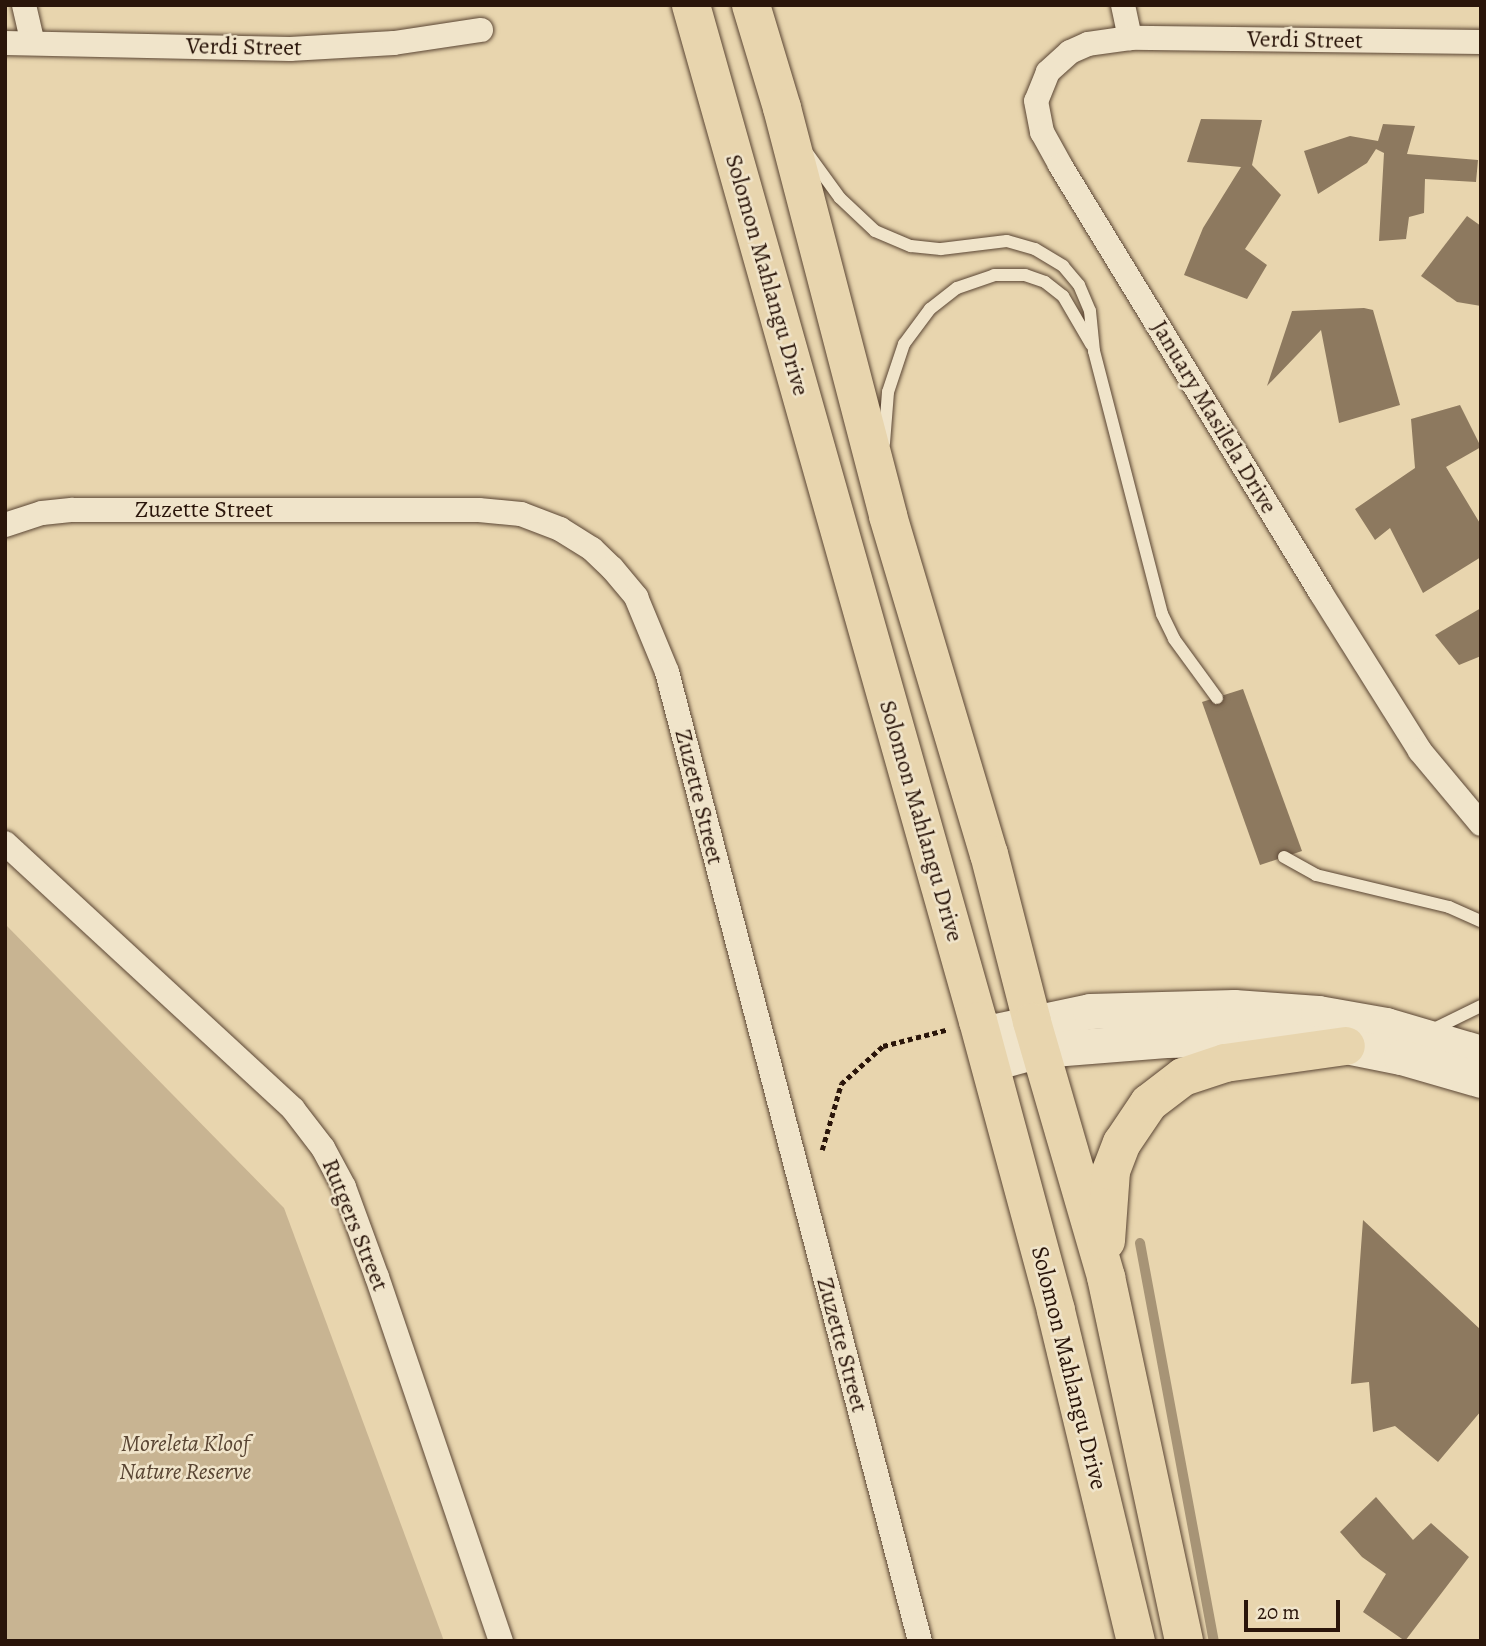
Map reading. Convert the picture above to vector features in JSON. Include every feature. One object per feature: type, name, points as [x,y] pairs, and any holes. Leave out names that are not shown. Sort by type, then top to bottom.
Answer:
[{"type":"main road","name":"Solomon Mahlangu Drive","points":[[691,5],[983,1040],[1056,1311],[1136,1641]]},
{"type":"main road","points":[[751,5],[782,108],[888,516],[989,854],[1036,1036],[1106,1277],[1184,1641]]},
{"type":"main road","points":[[1036,1036],[1116,1009],[1234,1007],[1318,1013],[1422,1034],[1481,1053]]},
{"type":"main road","points":[[983,1040],[1036,1036],[1166,1040],[1255,1038],[1346,1046],[1401,1057],[1481,1080]]},
{"type":"main road","points":[[1106,1277],[1106,1206],[1111,1171],[1122,1143],[1149,1102],[1183,1077],[1225,1063],[1346,1046]]},
{"type":"street","points":[[23,5],[33,43]]},
{"type":"street","points":[[1123,5],[1130,38]]},
{"type":"street","name":"Verdi Street","points":[[5,43],[290,49],[394,43],[481,30]]},
{"type":"street","name":"Verdi Street","points":[[1130,38],[1481,42]]},
{"type":"street","name":"January Masilela Drive","points":[[1130,38],[1088,44],[1070,52],[1048,72],[1037,101],[1042,132],[1420,751],[1481,824]]},
{"type":"street","name":"Zuzette Street","points":[[5,525],[43,513],[73,510],[479,510],[521,514],[560,529],[592,550],[636,597],[667,671],[920,1641]]},
{"type":"street","name":"Rutgers Street","points":[[5,843],[293,1109],[323,1148],[344,1187],[377,1277],[501,1641]]},
{"type":"lane","points":[[782,108],[806,152],[840,198],[875,230],[911,246],[941,249],[1007,240],[1035,249],[1063,265],[1079,285],[1090,311],[1094,351],[1162,614],[1174,639],[1217,698]]},
{"type":"lane","points":[[888,516],[883,473],[888,392],[904,344],[930,309],[957,288],[994,275],[1025,275],[1045,282],[1063,296],[1094,351]]},
{"type":"lane","points":[[1284,857],[1316,875],[1449,907],[1481,921]]},
{"type":"lane","points":[[1422,1034],[1459,1020],[1481,1006]]},
{"type":"path","points":[[820,1157],[841,1084],[884,1046],[983,1040]]},
{"type":"green space","name":"Moreleta Kloof Nature Reserve","points":[[5,924],[284,1208],[444,1641],[5,1641]]},
{"type":"building","points":[[1201,119],[1262,120],[1252,165],[1281,195],[1245,249],[1267,265],[1247,299],[1184,275],[1203,228],[1241,167],[1187,162]]},
{"type":"building","points":[[1383,124],[1415,126],[1407,154],[1478,160],[1476,182],[1425,179],[1424,213],[1409,217],[1406,239],[1379,241],[1384,153],[1376,149],[1367,163],[1318,194],[1304,151],[1350,136],[1378,141]]},
{"type":"building","points":[[1467,216],[1481,226],[1481,306],[1457,302],[1421,276]]},
{"type":"building","points":[[1364,308],[1373,310],[1400,405],[1339,423],[1321,330],[1267,386],[1292,311]]},
{"type":"building","points":[[1460,405],[1481,447],[1446,467],[1481,525],[1481,557],[1423,593],[1390,528],[1375,540],[1355,509],[1415,468],[1411,419]]},
{"type":"building","points":[[1481,608],[1481,656],[1459,665],[1435,635]]},
{"type":"building","points":[[1243,689],[1302,851],[1260,865],[1202,702]]},
{"type":"building","points":[[1363,1220],[1481,1330],[1481,1411],[1438,1462],[1395,1426],[1373,1432],[1369,1382],[1351,1384]]},
{"type":"building","points":[[1376,1497],[1413,1540],[1431,1523],[1469,1557],[1405,1641],[1363,1612],[1386,1574],[1362,1557],[1340,1532]]},
{"type":"waterway","points":[[1140,1243],[1214,1641]]}]
